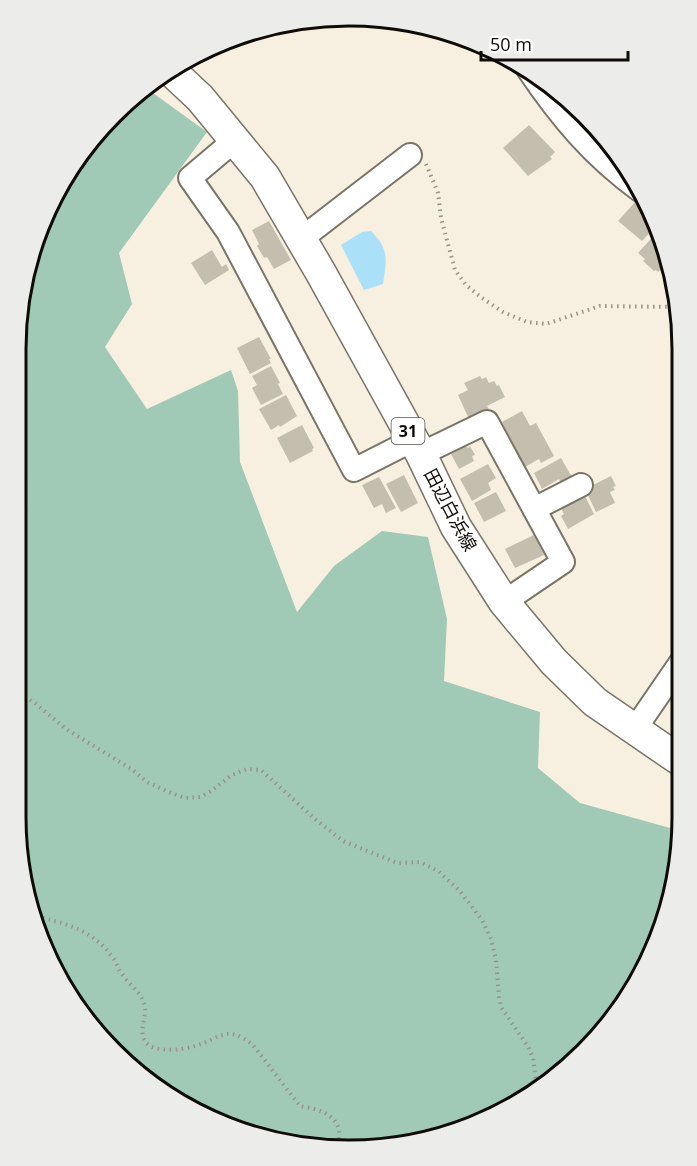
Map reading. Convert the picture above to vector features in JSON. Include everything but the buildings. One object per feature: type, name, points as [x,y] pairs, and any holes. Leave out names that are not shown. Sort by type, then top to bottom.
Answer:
[{"type":"main road","name":"田辺白浜線","points":[[176,76],[200,98],[265,177],[417,447],[456,527],[504,602],[554,662],[586,694],[672,755]]},
{"type":"street","points":[[541,90],[567,124],[609,158]]},
{"type":"street","points":[[235,140],[190,178],[228,232],[354,470],[487,422],[562,562],[504,602]]},
{"type":"street","points":[[301,239],[410,155]]},
{"type":"street","points":[[534,509],[581,485]]},
{"type":"street","points":[[635,729],[672,675]]},
{"type":"path","points":[[410,155],[423,161],[432,175],[455,270],[466,285],[503,312],[527,322],[546,324],[600,306],[669,307]]},
{"type":"path","points":[[26,697],[66,729],[133,770],[147,782],[171,793],[185,798],[200,796],[211,791],[232,775],[247,769],[261,770],[315,819],[343,840],[397,863],[420,862],[438,871],[459,890],[482,920],[491,939],[496,960],[501,1007],[530,1051],[536,1080]]},
{"type":"path","points":[[42,918],[85,931],[101,943],[142,998],[145,1010],[142,1031],[146,1043],[152,1047],[169,1050],[195,1046],[226,1033],[244,1037],[253,1045],[300,1106],[322,1111],[334,1120],[339,1130],[338,1140]]},
{"type":"green space","points":[[152,92],[207,132],[119,253],[132,304],[105,347],[147,409],[231,370],[238,391],[240,462],[297,612],[334,566],[382,531],[428,537],[447,619],[444,681],[540,712],[538,768],[580,803],[672,828],[665,881],[647,941],[617,997],[577,1046],[528,1086],[491,1107],[452,1123],[391,1138],[327,1140],[285,1134],[225,1116],[169,1086],[120,1046],[92,1014],[69,979],[43,921],[32,881],[26,839],[26,327],[32,285],[43,245],[69,187],[92,152],[120,120]]},
{"type":"water","points":[[371,231],[384,249],[385,268],[383,284],[364,290],[341,245],[362,232]]}]
